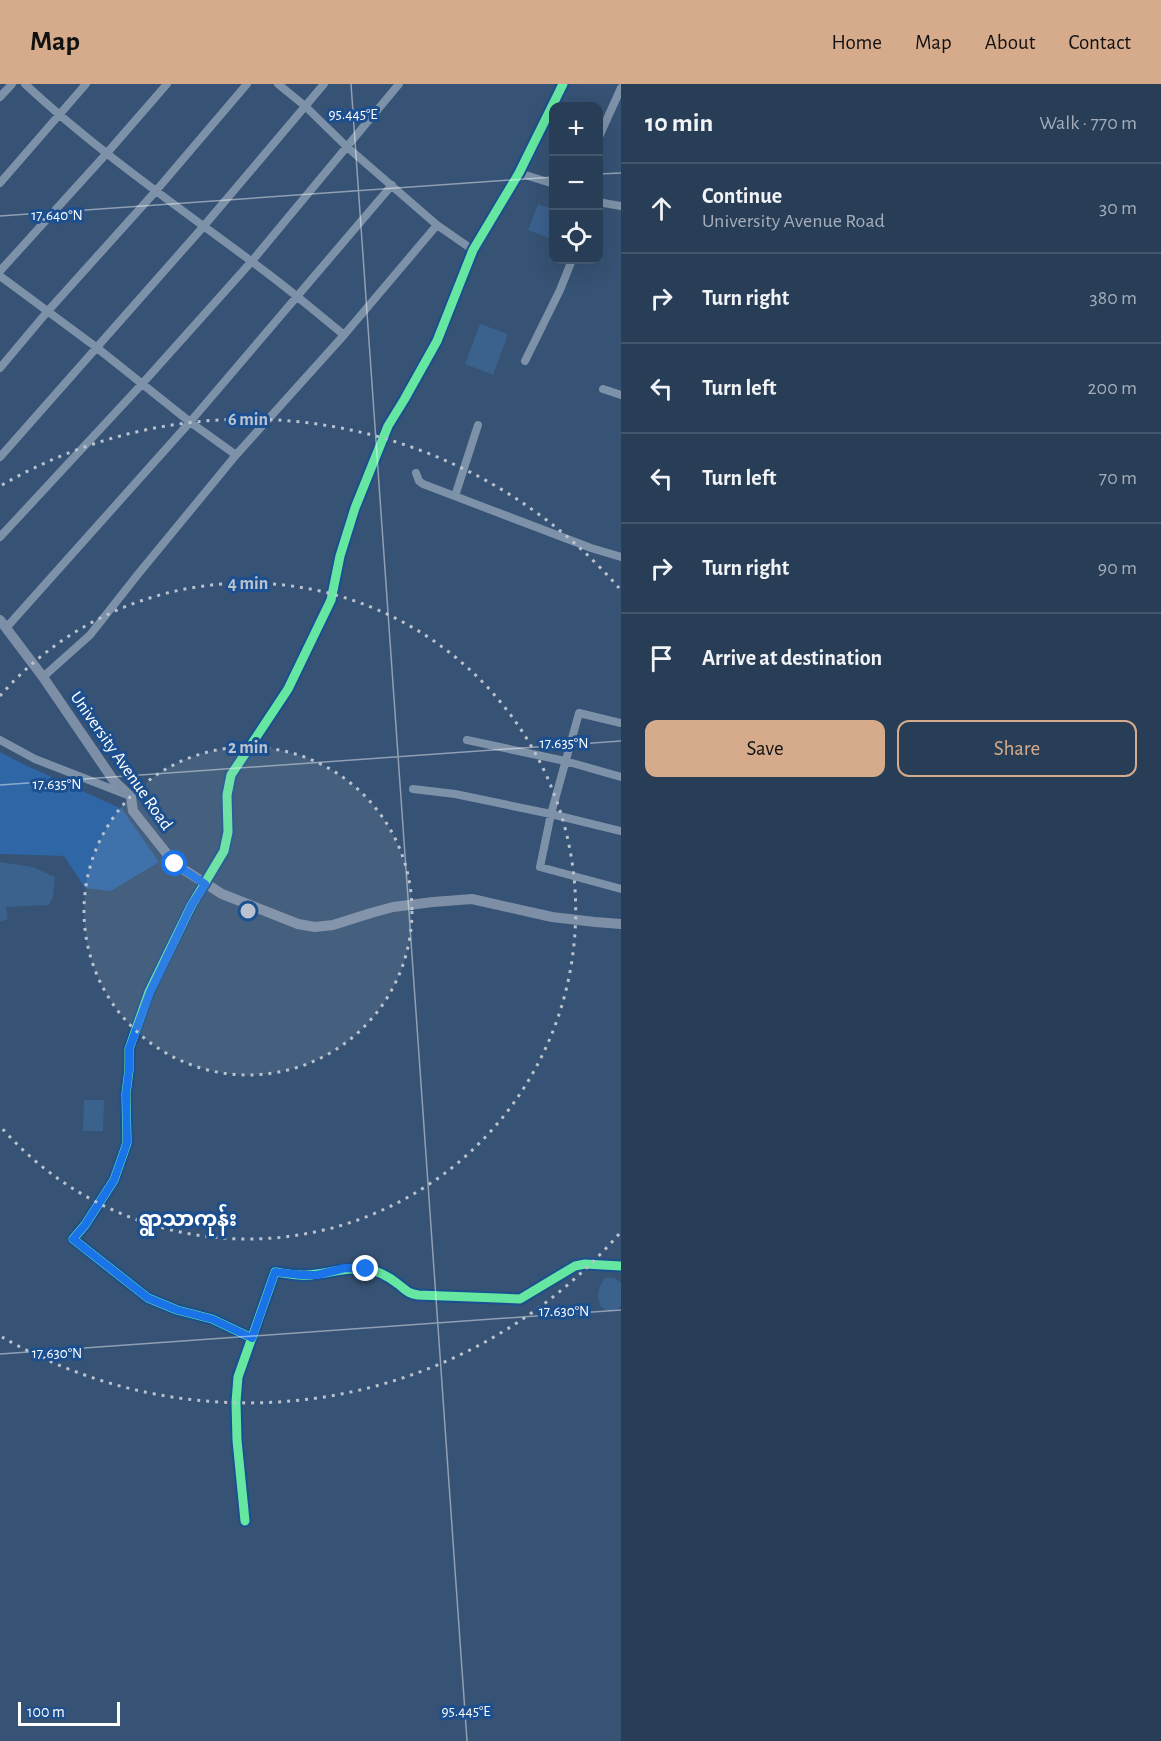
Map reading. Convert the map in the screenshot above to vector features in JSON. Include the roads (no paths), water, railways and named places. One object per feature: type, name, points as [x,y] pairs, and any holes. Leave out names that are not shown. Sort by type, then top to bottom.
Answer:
[{"type":"main road","name":"University Avenue Road","points":[[3,624],[43,677],[114,781],[131,797],[134,811],[175,864],[222,894],[298,924],[315,927],[333,926],[393,907],[472,899],[552,916],[621,924]]},
{"type":"street","points":[[0,97],[12,84]]},
{"type":"street","points":[[25,84],[59,116],[155,192],[252,261],[344,335]]},
{"type":"street","points":[[0,183],[86,84]]},
{"type":"street","points":[[167,84],[0,274],[46,312],[96,347],[190,422],[236,455]]},
{"type":"street","points":[[0,368],[46,312],[155,192],[246,84]]},
{"type":"street","points":[[278,84],[436,225],[473,250]]},
{"type":"street","points":[[0,457],[203,227],[324,84]]},
{"type":"street","points":[[0,537],[252,261],[399,84]]},
{"type":"street","points":[[252,1338],[212,1319],[177,1310],[148,1298],[73,1239],[85,1225],[114,1180],[127,1143],[126,1094],[129,1049],[150,992],[191,906],[224,851],[228,832],[227,795],[231,775],[288,689],[331,600],[340,556],[355,508],[388,426],[437,341],[473,250],[519,173],[563,84]]},
{"type":"street","points":[[603,129],[621,88]]},
{"type":"street","points":[[519,173],[549,182]]},
{"type":"street","points":[[3,624],[190,422],[392,185]]},
{"type":"street","points":[[603,203],[621,206]]},
{"type":"street","points":[[43,677],[90,635],[236,455],[344,335],[436,225]]},
{"type":"street","points":[[525,361],[570,264]]},
{"type":"street","points":[[603,389],[621,395]]},
{"type":"street","points":[[455,496],[478,425]]},
{"type":"street","points":[[416,473],[423,484],[591,548],[621,557]]},
{"type":"street","points":[[621,723],[579,713],[551,814],[540,867],[621,889]]},
{"type":"street","points":[[0,740],[35,759],[131,797]]},
{"type":"street","points":[[467,740],[565,761],[621,777]]},
{"type":"street","points":[[413,789],[455,794],[621,831]]},
{"type":"street","points":[[245,1521],[237,1440],[238,1377],[275,1272],[317,1275],[345,1268],[366,1269],[383,1274],[398,1283],[408,1293],[418,1295],[520,1299],[575,1266],[585,1264],[621,1266]]},
{"type":"district","name":"ရွာသာကုန်း","points":[[188,1219]]}]
